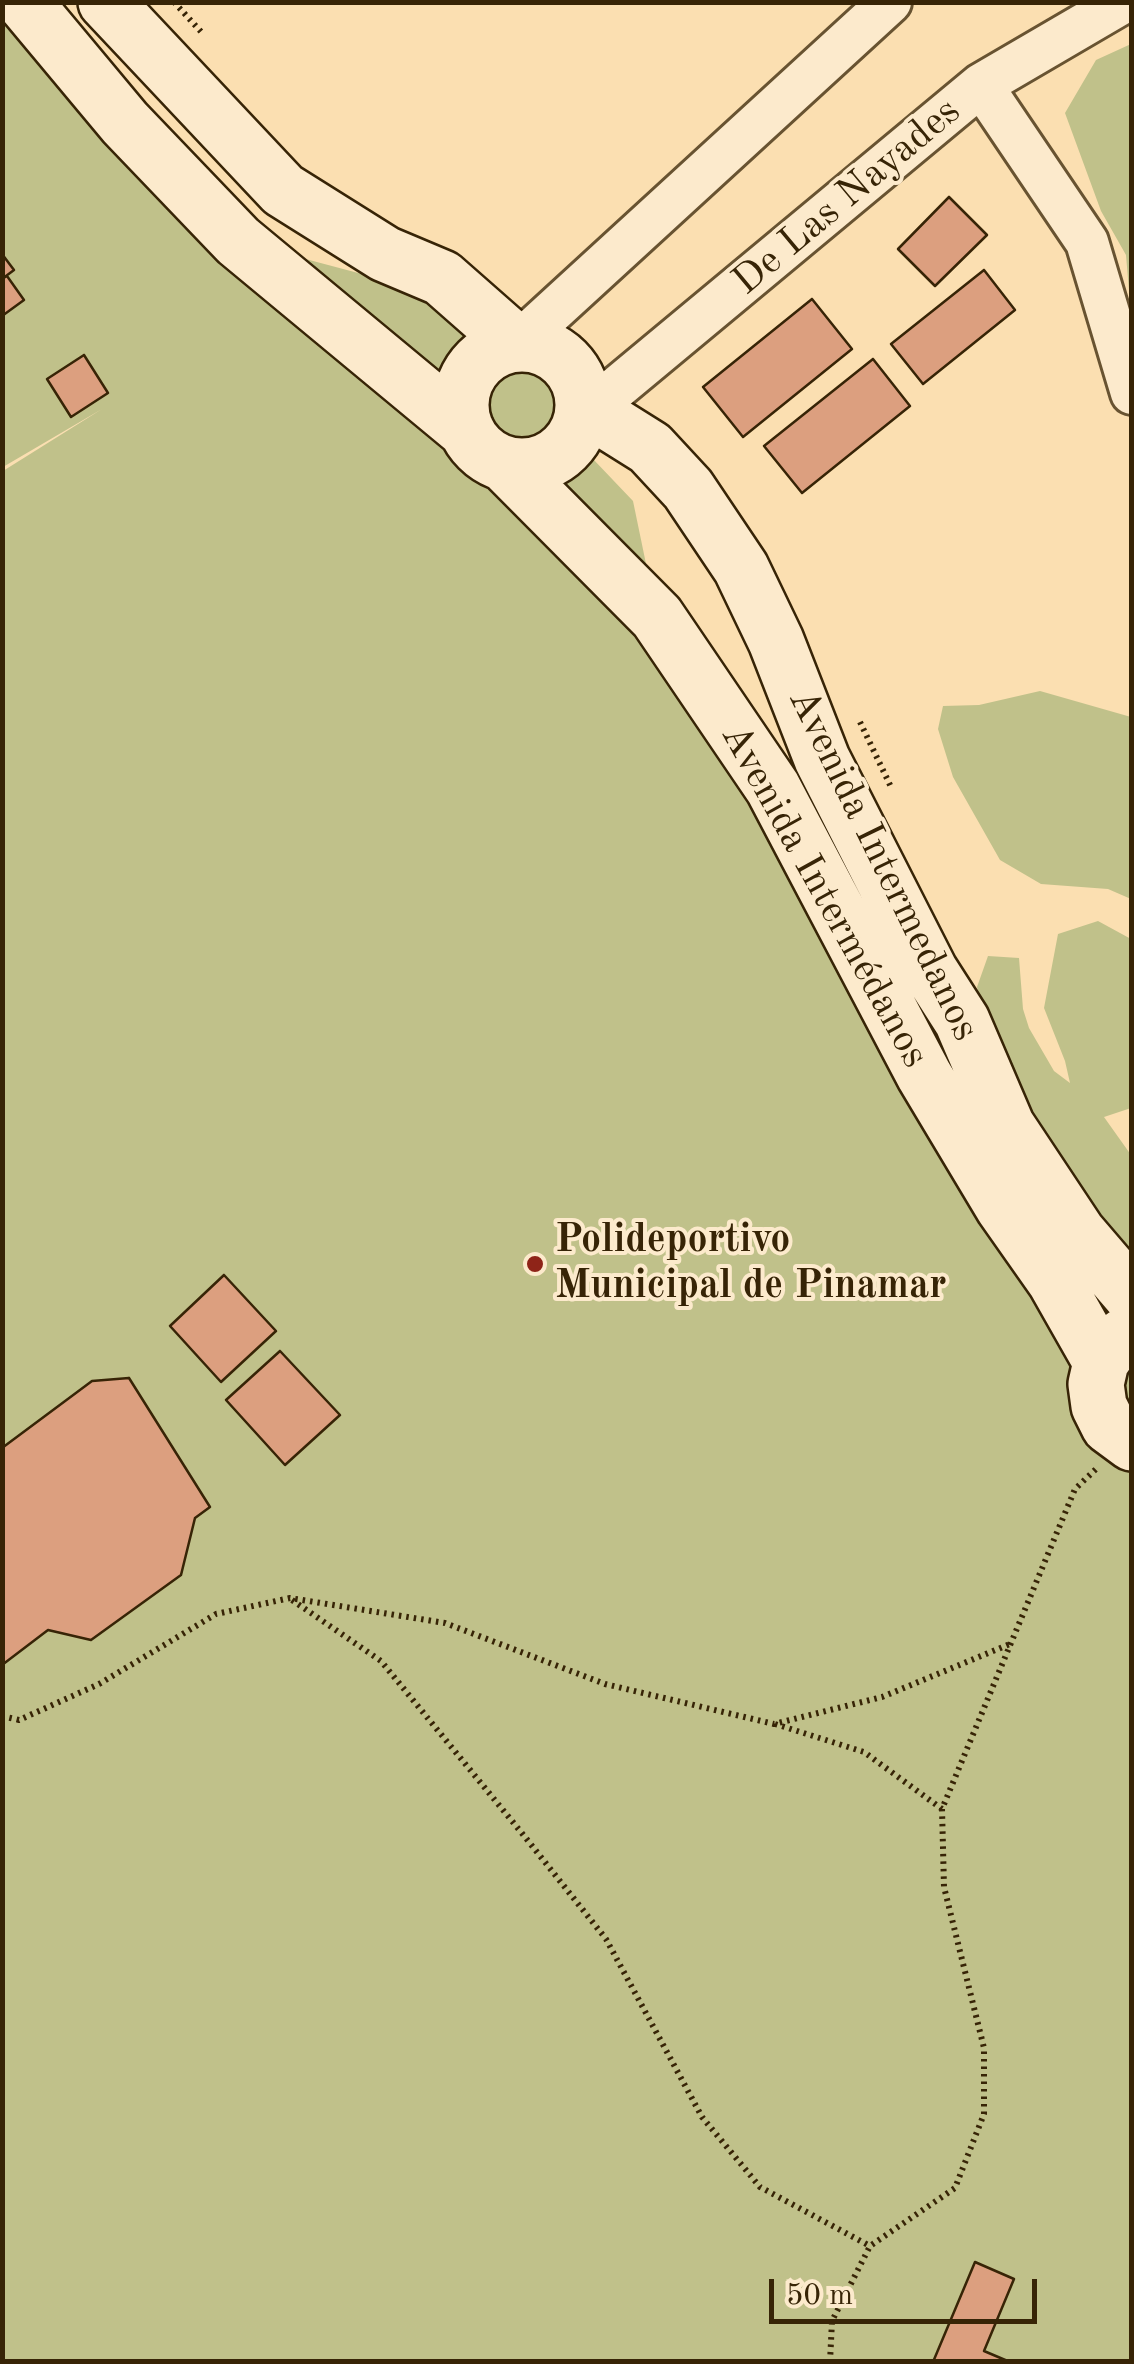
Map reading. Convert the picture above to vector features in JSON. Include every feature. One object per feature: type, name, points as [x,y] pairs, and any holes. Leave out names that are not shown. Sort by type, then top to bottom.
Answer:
[{"type":"main road","name":"Avenida Intermédanos","points":[[24,2],[124,123],[238,241],[486,447],[657,617],[774,788],[924,1075],[1002,1207],[1055,1281],[1116,1346]]},
{"type":"main road","points":[[106,2],[283,190],[385,254],[442,278],[517,344]]},
{"type":"main road","points":[[517,344],[539,346],[559,357],[579,384],[583,406],[578,428],[560,453],[544,462],[524,466],[486,447],[462,397],[467,380],[484,357],[517,344]]},
{"type":"main road","name":"Avenida Intermedanos","points":[[583,406],[650,448],[688,489],[742,568],[829,773],[930,971],[962,1021],[1007,1126],[1078,1233],[1132,1296]]},
{"type":"main road","points":[[1116,1346],[1096,1384],[1099,1406],[1110,1426],[1129,1442]]},
{"type":"street","points":[[517,344],[890,2]]},
{"type":"street","name":"De Las Nayades","points":[[583,406],[607,396],[981,85],[1123,2]]},
{"type":"street","points":[[981,85],[1087,242],[1132,394]]},
{"type":"path","points":[[174,2],[215,47]]},
{"type":"path","points":[[830,2362],[832,2320],[870,2246],[955,2188],[984,2114],[984,2048],[944,1887],[942,1810],[1075,1489],[1129,1442]]},
{"type":"path","points":[[2,1716],[19,1720],[100,1684],[216,1614],[290,1598],[446,1623],[605,1684],[774,1724],[864,1752],[942,1810]]},
{"type":"path","points":[[290,1598],[381,1661],[521,1832],[606,1939],[702,2117],[760,2186],[870,2246]]},
{"type":"path","points":[[774,1724],[882,1697],[1010,1644]]},
{"type":"green space","name":"Polideportivo Municipal de Pinamar","points":[[2,3],[238,241],[422,290],[550,351],[567,364],[579,384],[593,459],[633,501],[657,617],[924,1075],[1131,1320],[1132,2361],[3,2362],[3,471],[102,409],[3,467]]},
{"type":"green space","points":[[1131,44],[1131,314],[1126,255],[1101,211],[1065,113],[1096,60]]},
{"type":"green space","points":[[1040,691],[1131,717],[1131,899],[1108,889],[1041,884],[1000,860],[953,777],[938,729],[943,706],[979,705]]},
{"type":"green space","points":[[1098,921],[1131,939],[1131,1108],[1104,1117],[1131,1155],[1131,1255],[1031,1135],[983,1015],[977,987],[988,956],[1019,958],[1023,1009],[1029,1028],[1054,1071],[1070,1083],[1044,1008],[1058,934]]},
{"type":"building","points":[[949,197],[987,235],[935,286],[898,249]]},
{"type":"building","points":[[2,254],[14,270],[2,279]]},
{"type":"building","points":[[984,270],[1015,310],[923,384],[891,344]]},
{"type":"building","points":[[7,276],[24,300],[2,316],[2,279]]},
{"type":"building","points":[[812,299],[852,349],[743,437],[703,387]]},
{"type":"building","points":[[84,355],[108,393],[71,417],[47,379]]},
{"type":"building","points":[[873,359],[910,406],[802,493],[764,446]]},
{"type":"building","points":[[224,1275],[276,1331],[221,1382],[170,1326]]},
{"type":"building","points":[[280,1351],[340,1415],[285,1465],[226,1400]]},
{"type":"building","points":[[129,1378],[210,1507],[195,1518],[181,1575],[91,1640],[48,1630],[2,1665],[2,1448],[92,1381]]},
{"type":"building","points":[[975,2262],[1014,2279],[984,2351],[1010,2362],[933,2362]]},
{"type":"place","name":"Polideportivo Municipal de Pinamar","points":[[535,1264]]}]
